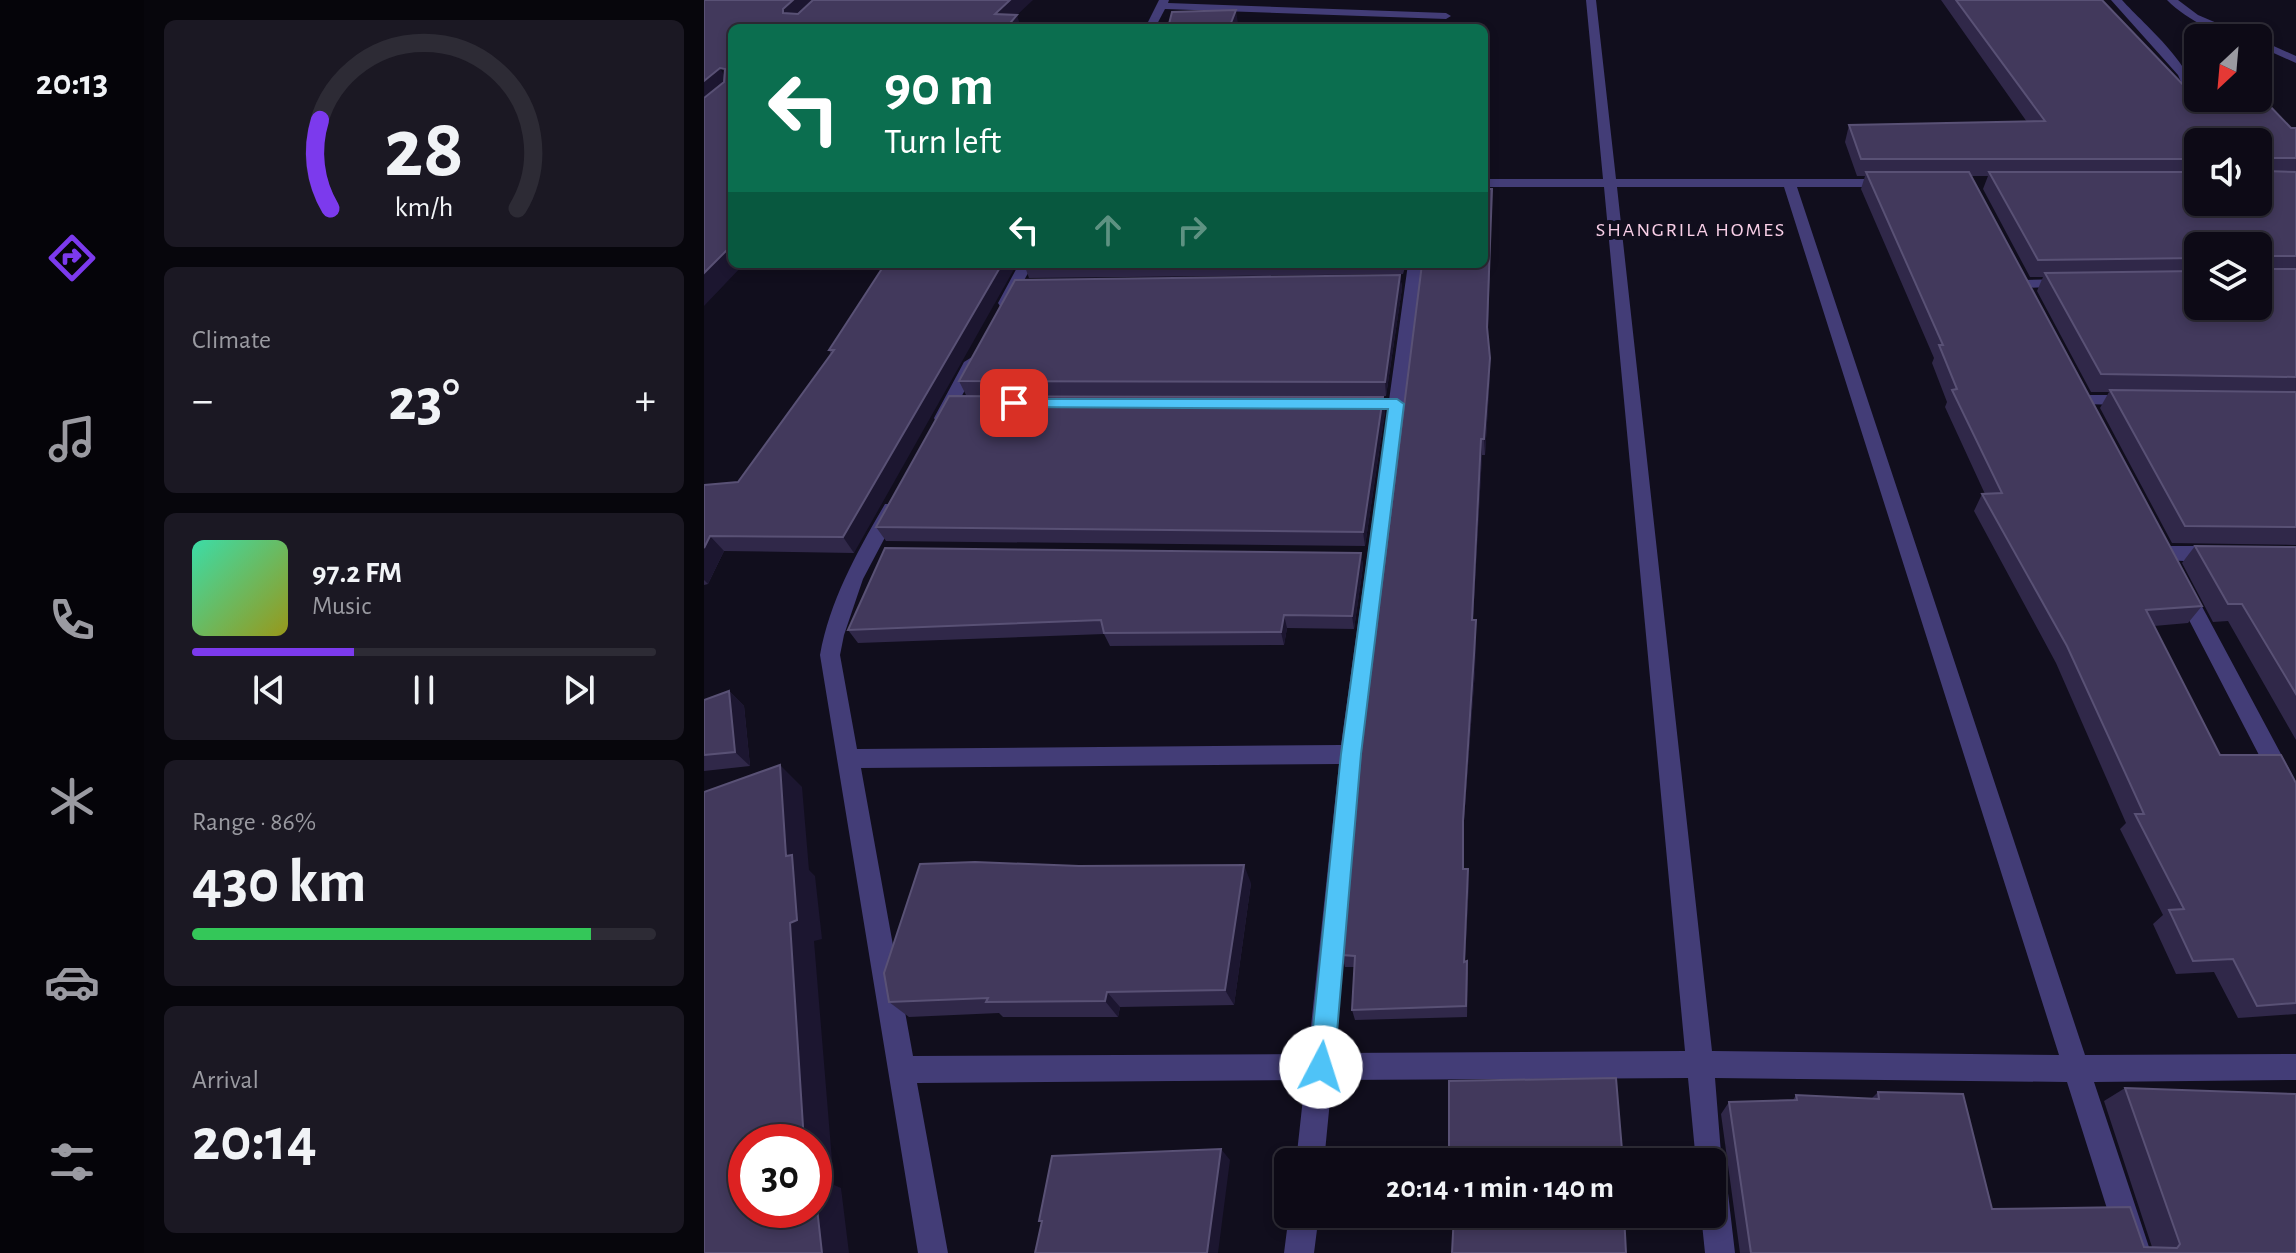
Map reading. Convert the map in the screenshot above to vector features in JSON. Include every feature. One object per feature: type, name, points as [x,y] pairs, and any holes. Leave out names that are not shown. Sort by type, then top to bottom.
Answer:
[{"type":"street","points":[[1152,24],[1162,3],[1446,22],[1448,0]]},
{"type":"street","points":[[1591,0],[1709,1148]]},
{"type":"street","points":[[2116,0],[2183,74],[2193,95],[2191,119]]},
{"type":"street","points":[[2172,0],[2194,17],[2212,24]]},
{"type":"street","points":[[2272,49],[2296,60]]},
{"type":"street","points":[[1488,183],[1910,183]]},
{"type":"street","points":[[1789,183],[2136,1253]]},
{"type":"street","points":[[1312,1148],[1368,556],[1409,276]]},
{"type":"street","points":[[928,444],[958,403],[989,332],[1023,278]]},
{"type":"street","points":[[2023,284],[2086,283]]},
{"type":"street","points":[[2083,400],[2144,400]]},
{"type":"street","points":[[905,484],[876,551],[845,593],[833,627],[830,655],[933,1253]]},
{"type":"street","points":[[2237,553],[2168,560],[2296,804]]},
{"type":"street","points":[[848,759],[1351,754]]},
{"type":"street","points":[[2273,760],[2296,760]]},
{"type":"street","points":[[902,1070],[1700,1064],[2077,1069],[2296,1067]]},
{"type":"street","points":[[1299,1253],[1302,1228]]},
{"type":"street","points":[[1717,1228],[1720,1253]]},
{"type":"building","points":[[704,0],[793,0],[783,9],[783,13],[798,14],[813,0],[1010,0],[995,14],[1017,15],[1009,24],[728,24],[728,249],[704,273],[704,98],[724,82],[725,69],[720,68],[704,81]]},
{"type":"building","points":[[1956,0],[2102,0],[2184,86],[2184,112],[2272,112],[2272,108],[2291,128],[2296,128],[2296,158],[2272,158],[2272,128],[2184,128],[2184,159],[1861,159],[1849,125],[2045,121]]},
{"type":"building","points":[[1236,10],[1231,24],[1169,24],[1172,12]]},
{"type":"building","points":[[2272,171],[2296,172],[2296,256],[2272,256],[2272,232],[2184,232],[2184,258],[2038,260],[1989,172],[2184,172],[2184,216],[2272,216]]},
{"type":"building","points":[[1866,172],[1969,172],[2202,606],[2146,610],[2220,755],[2281,755],[2296,783],[2296,1003],[2257,1006],[2233,959],[2193,961],[2169,910],[2184,909],[2135,814],[2144,814],[2067,646],[1982,494],[2002,493],[1952,390],[1957,389],[1939,345],[1943,345]]},
{"type":"building","points":[[1488,189],[1492,189],[1487,327],[1490,358],[1484,439],[1481,439],[1472,620],[1476,620],[1463,821],[1463,869],[1468,869],[1464,962],[1467,961],[1466,1006],[1352,1010],[1355,956],[1342,955],[1362,740],[1421,268],[1488,268]]},
{"type":"building","points":[[882,268],[1000,268],[843,537],[710,536],[704,548],[704,485],[738,482],[834,350],[829,350]]},
{"type":"building","points":[[2272,269],[2296,269],[2296,377],[2101,374],[2045,273],[2184,271],[2184,320],[2272,320]]},
{"type":"building","points":[[1400,275],[1385,382],[959,381],[1015,280]]},
{"type":"building","points":[[2110,390],[2296,392],[2296,527],[2185,526]]},
{"type":"building","points":[[949,396],[1383,397],[1363,532],[876,527]]},
{"type":"building","points":[[2195,546],[2296,547],[2296,694],[2242,604],[2228,604]]},
{"type":"building","points":[[885,548],[1361,553],[1352,616],[1284,615],[1281,632],[1104,633],[1101,620],[848,630]]},
{"type":"building","points":[[729,691],[735,752],[704,755],[704,700]]},
{"type":"building","points":[[780,765],[786,856],[792,855],[797,920],[790,923],[803,1124],[728,1124],[728,1228],[819,1228],[822,1253],[704,1253],[704,792]]},
{"type":"building","points":[[975,862],[1079,866],[1244,865],[1225,990],[1107,992],[1105,1001],[986,1002],[988,998],[889,1002],[884,973],[920,864]]},
{"type":"building","points":[[1616,1078],[1622,1148],[1449,1148],[1449,1081]]},
{"type":"building","points":[[2125,1088],[2296,1094],[2296,1253],[1751,1253],[1729,1102],[1797,1100],[1796,1095],[1879,1099],[1878,1092],[1963,1094],[1992,1209],[2130,1207],[2144,1247],[2177,1248],[2180,1244]]},
{"type":"building","points":[[1221,1149],[1207,1253],[1035,1253],[1052,1156]]},
{"type":"building","points":[[1453,1228],[1625,1228],[1626,1253],[1452,1253]]},
{"type":"district","name":"SHANGRILA HOMES","points":[[1691,229]]},
{"type":"route","points":[[1014,403],[1397,404],[1351,754],[1321,1067]]}]
